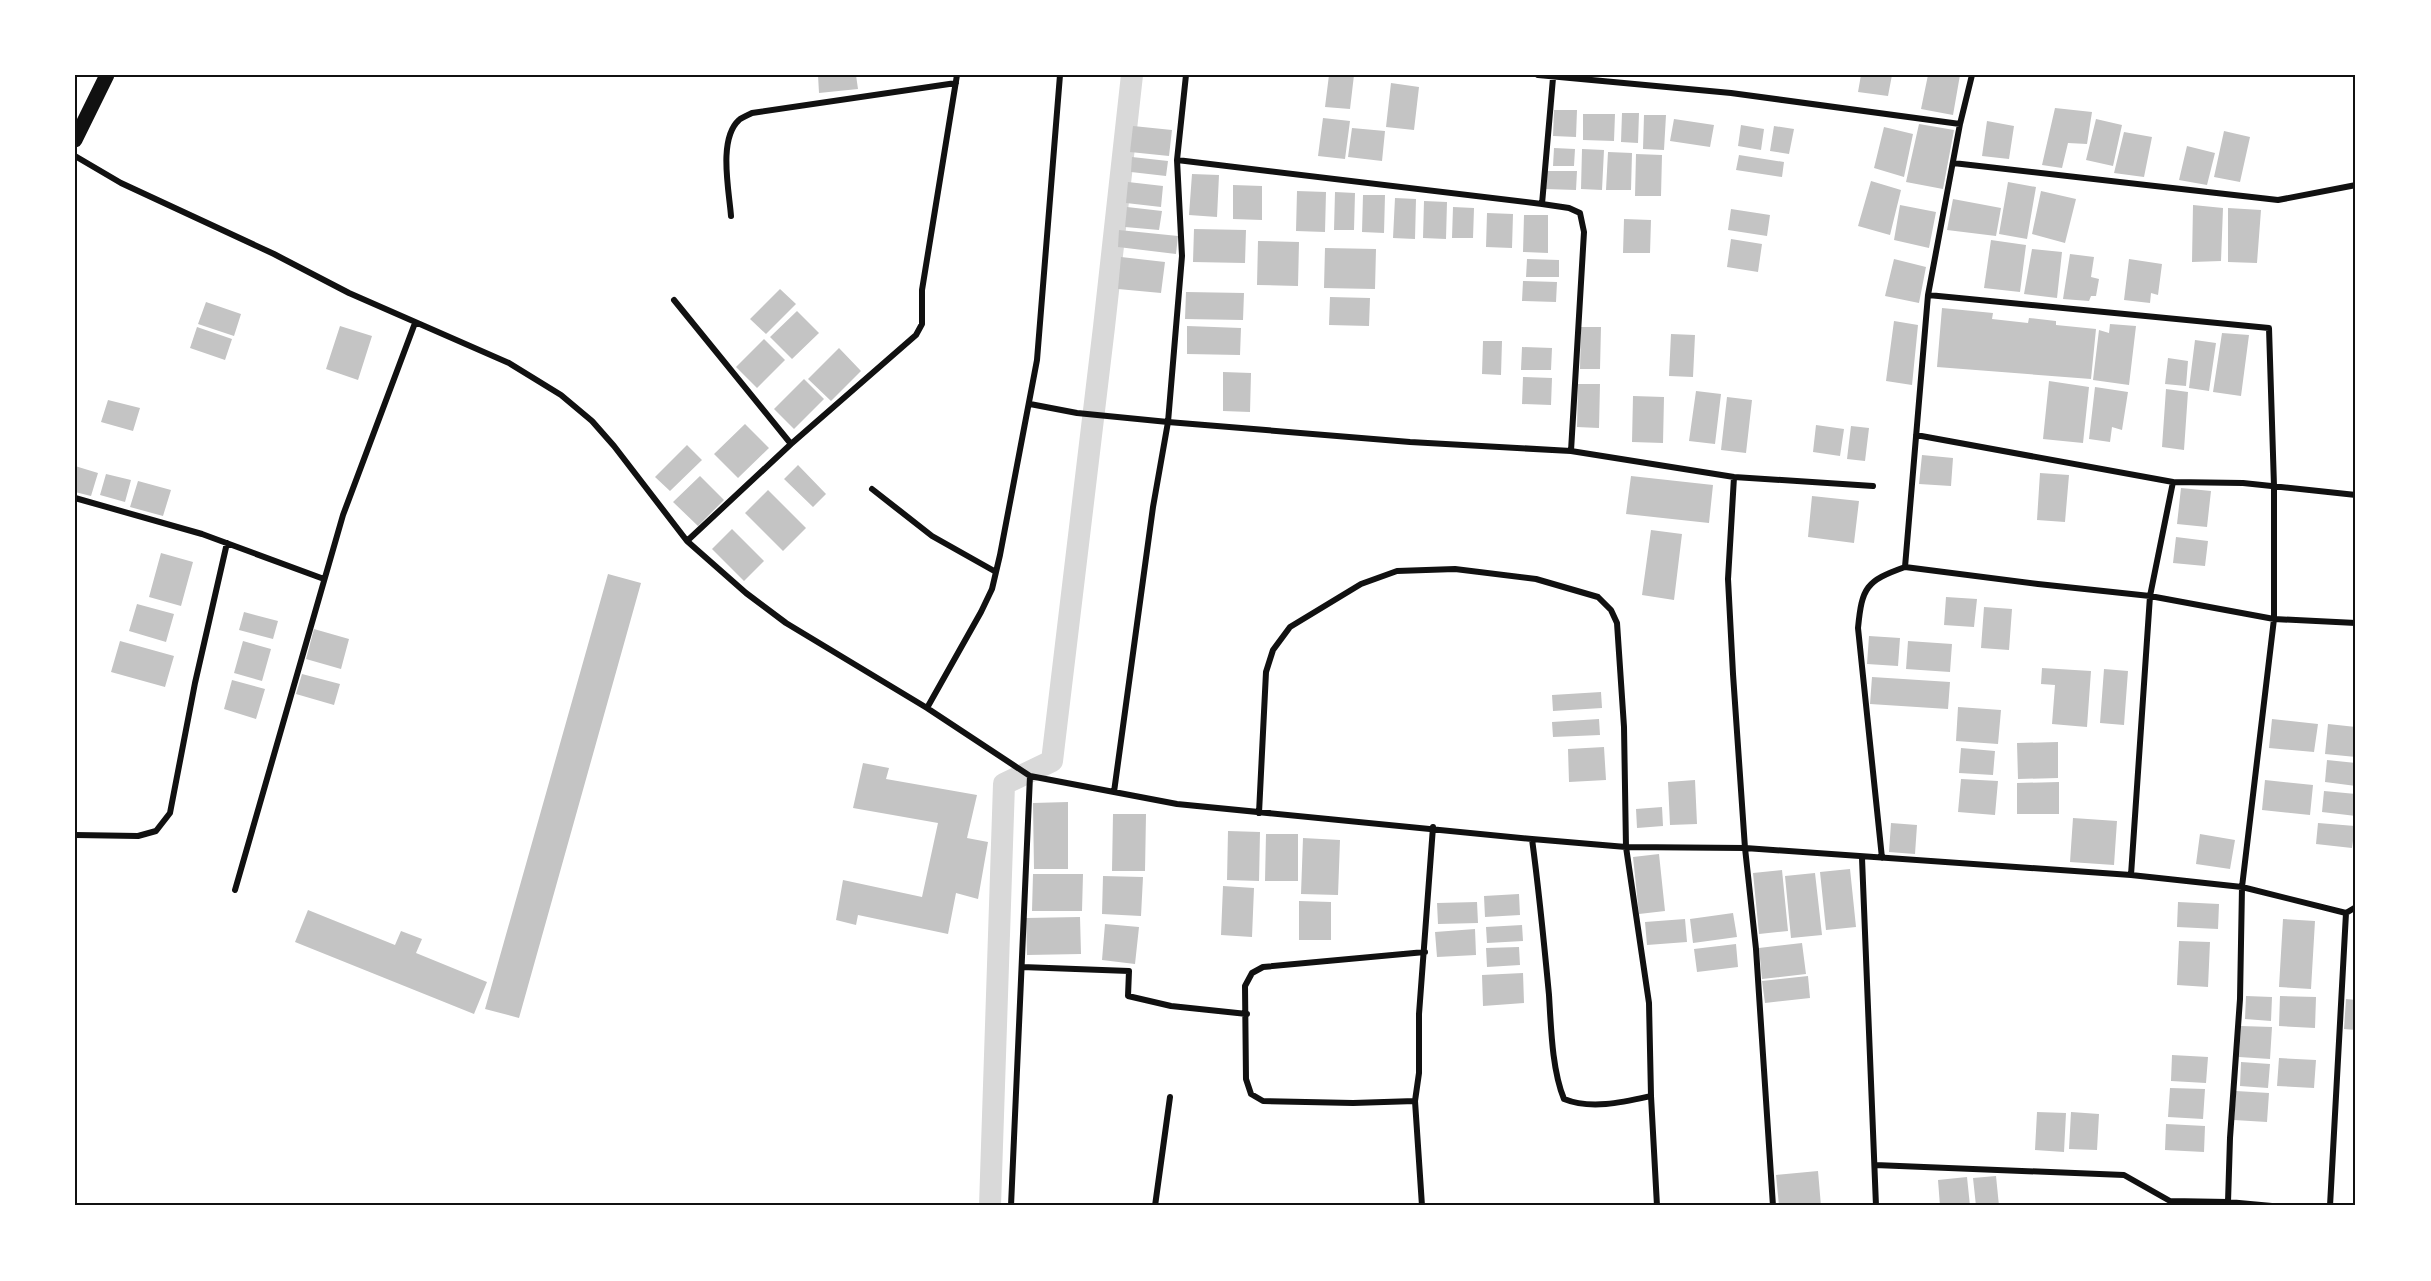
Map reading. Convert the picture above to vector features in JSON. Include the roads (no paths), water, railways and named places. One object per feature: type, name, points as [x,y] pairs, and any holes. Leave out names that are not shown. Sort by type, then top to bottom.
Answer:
[{"type":"main road","points":[[75,140],[107,75]]},
{"type":"street","points":[[687,541],[791,444],[916,335],[921,324],[922,290],[957,75]]},
{"type":"street","points":[[927,708],[981,612],[992,589],[996,572],[1037,360],[1060,75]]},
{"type":"street","points":[[1114,792],[1153,507],[1168,422],[1182,256],[1177,160],[1186,75]]},
{"type":"street","points":[[1538,75],[1731,93],[1960,124]]},
{"type":"street","points":[[1905,567],[1928,295],[1960,124],[1972,75]]},
{"type":"street","points":[[1542,204],[1554,78]]},
{"type":"street","points":[[731,216],[726,152],[730,133],[740,119],[752,113],[956,83]]},
{"type":"street","points":[[75,156],[122,183],[415,323],[509,363],[561,395],[592,421],[614,446],[687,541],[746,593],[786,623],[927,708],[1029,776],[1177,804],[1259,813],[1433,827],[1626,847],[1745,848],[2131,876],[2242,887],[2346,913],[2356,907]]},
{"type":"street","points":[[1177,160],[1542,204],[1569,208],[1580,213],[1584,232],[1571,451]]},
{"type":"street","points":[[1953,163],[2278,200],[2356,185]]},
{"type":"street","points":[[1928,295],[2269,328],[2274,486],[2274,619],[2242,887],[2240,999],[2228,1202]]},
{"type":"street","points":[[674,300],[791,444]]},
{"type":"street","points":[[235,890],[343,515],[415,323]]},
{"type":"street","points":[[1030,404],[1077,413],[1168,422],[1410,442],[1571,451],[1734,477],[1873,486]]},
{"type":"street","points":[[1916,435],[2173,482],[2274,486],[2356,495]]},
{"type":"street","points":[[1734,477],[1728,579],[1745,848],[1756,949],[1773,1206]]},
{"type":"street","points":[[2131,876],[2150,596],[2173,482]]},
{"type":"street","points":[[872,489],[932,536],[996,572]]},
{"type":"street","points":[[75,498],[202,534],[324,579]]},
{"type":"street","points":[[75,835],[138,836],[156,831],[170,813],[195,683],[227,543]]},
{"type":"street","points":[[1882,858],[1858,628],[1861,600],[1868,587],[1878,576],[1905,567],[2037,585],[2150,596],[2274,619],[2356,623]]},
{"type":"street","points":[[1259,813],[1266,672],[1273,650],[1290,627],[1361,584],[1397,572],[1455,568],[1536,579],[1598,597],[1611,610],[1617,623],[1624,727],[1626,847],[1649,1003],[1657,1206]]},
{"type":"street","points":[[1011,1206],[1029,776]]},
{"type":"street","points":[[1422,1206],[1415,1101],[1419,1073],[1419,1014],[1433,827]]},
{"type":"street","points":[[1532,839],[1540,898],[1551,1024],[1560,1089],[1564,1100],[1577,1105],[1623,1102],[1651,1096]]},
{"type":"street","points":[[1862,858],[1876,1206]]},
{"type":"street","points":[[2330,1206],[2346,913]]},
{"type":"street","points":[[1415,1101],[1353,1103],[1263,1101],[1251,1094],[1246,1079],[1245,986],[1252,974],[1263,967],[1425,952]]},
{"type":"street","points":[[1022,967],[1129,971],[1128,996],[1171,1006],[1246,1014]]},
{"type":"street","points":[[1155,1206],[1170,1097]]},
{"type":"street","points":[[1875,1165],[2124,1175],[2170,1201],[2228,1202],[2272,1206]]},
{"type":"waterway","points":[[990,1206],[1004,784],[1052,761],[1132,75]]}]
